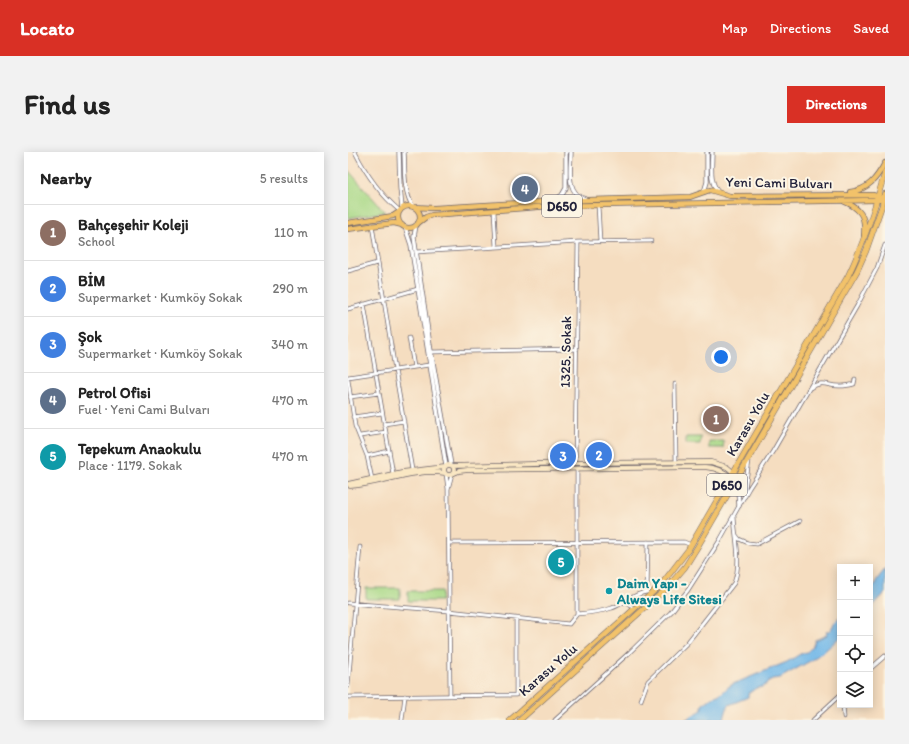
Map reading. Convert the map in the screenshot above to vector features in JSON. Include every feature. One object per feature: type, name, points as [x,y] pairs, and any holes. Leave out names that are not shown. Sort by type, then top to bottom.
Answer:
[{"type":"highway","name":"Karasu Yolu","points":[[510,720],[634,609],[649,592],[661,585],[679,563],[734,472],[848,276],[881,198],[885,172]]},
{"type":"highway","points":[[520,720],[667,588],[684,567],[736,482],[857,271],[866,251],[881,198]]},
{"type":"main road","points":[[836,194],[866,188],[879,175],[885,163]]},
{"type":"main road","name":"Yeni Cami Bulvarı","points":[[414,207],[690,197],[710,190],[718,192],[722,195],[730,196],[836,194],[873,195],[881,198]]},
{"type":"main road","points":[[704,192],[703,198],[706,201],[711,202],[717,197],[718,192]]},
{"type":"main road","name":"Yeni Cami Bulvarı","points":[[417,224],[426,217],[432,215],[550,206],[881,198]]},
{"type":"main road","points":[[840,200],[856,208],[864,218],[865,225],[862,245]]},
{"type":"main road","points":[[348,223],[393,216],[407,206],[417,209],[420,216],[417,224],[412,227],[394,223],[348,229]]},
{"type":"main road","points":[[401,211],[399,219],[404,226]]},
{"type":"main road","points":[[348,485],[412,470],[452,465],[676,462],[719,464],[727,467],[739,476]]},
{"type":"main road","points":[[452,465],[454,470],[452,474]]},
{"type":"main road","points":[[445,466],[445,474]]},
{"type":"main road","points":[[348,485],[363,485],[409,475],[437,472],[452,474],[459,471],[468,470],[676,467],[712,467],[731,477],[736,482]]},
{"type":"street","points":[[355,152],[360,164],[377,187],[401,211]]},
{"type":"street","points":[[399,152],[401,211]]},
{"type":"street","points":[[404,152],[406,189],[408,198],[414,207]]},
{"type":"street","points":[[554,201],[562,195],[566,188],[566,152]]},
{"type":"street","points":[[571,152],[571,186],[577,195],[586,200]]},
{"type":"street","points":[[704,192],[707,182],[707,152]]},
{"type":"street","points":[[712,152],[712,178],[713,184],[718,192]]},
{"type":"street","points":[[598,205],[600,242]]},
{"type":"street","points":[[494,211],[496,247]]},
{"type":"street","points":[[417,224],[414,237],[431,352],[452,465]]},
{"type":"street","points":[[372,225],[412,470]]},
{"type":"street","points":[[404,226],[412,253],[445,466]]},
{"type":"street","points":[[412,253],[578,242],[651,241]]},
{"type":"street","name":"1325. Sokak","points":[[575,463],[578,242]]},
{"type":"street","points":[[556,720],[671,612],[688,590],[720,540],[857,306],[877,268],[885,245]]},
{"type":"street","points":[[348,271],[377,263]]},
{"type":"street","points":[[348,309],[418,289]]},
{"type":"street","points":[[364,304],[393,474]]},
{"type":"street","points":[[410,338],[414,367]]},
{"type":"street","points":[[431,352],[577,349]]},
{"type":"street","points":[[348,377],[429,365]]},
{"type":"street","points":[[808,389],[817,384],[826,383],[842,386],[854,384],[855,379]]},
{"type":"street","points":[[348,380],[355,426],[367,456],[372,479]]},
{"type":"street","points":[[675,384],[676,467]]},
{"type":"street","points":[[350,397],[379,393]]},
{"type":"street","points":[[353,417],[382,412]]},
{"type":"street","points":[[384,424],[404,421]]},
{"type":"street","points":[[360,436],[386,432]]},
{"type":"street","points":[[367,456],[389,451]]},
{"type":"street","points":[[745,496],[750,457]]},
{"type":"street","points":[[348,602],[569,624],[577,614],[577,469]]},
{"type":"street","points":[[445,474],[448,489],[450,695]]},
{"type":"street","points":[[448,489],[452,474]]},
{"type":"street","points":[[739,476],[744,482],[746,488]]},
{"type":"street","points":[[736,482],[739,494],[739,506]]},
{"type":"street","points":[[641,700],[648,681],[687,643],[734,583],[738,564],[734,516]]},
{"type":"street","points":[[735,533],[739,539],[748,543],[757,544],[800,521]]},
{"type":"street","points":[[577,614],[597,612],[613,608],[640,593],[649,592],[647,586],[648,542]]},
{"type":"street","points":[[449,543],[684,542],[691,545]]},
{"type":"street","points":[[348,686],[360,547]]},
{"type":"street","points":[[626,601],[634,609]]},
{"type":"street","points":[[348,697],[516,695],[516,618]]},
{"type":"street","points":[[873,666],[885,656]]},
{"type":"street","points":[[402,720],[405,696]]},
{"type":"street","points":[[813,720],[837,698]]},
{"type":"street","points":[[843,708],[844,716]]},
{"type":"green space","points":[[348,170],[385,212],[348,218]]},
{"type":"green space","points":[[686,437],[701,437],[700,444],[686,444]]},
{"type":"green space","points":[[709,441],[724,441],[723,448],[709,448]]},
{"type":"green space","points":[[366,588],[400,588],[400,599],[366,599]]},
{"type":"green space","points":[[408,591],[442,591],[441,601],[408,601]]},
{"type":"water","points":[[885,569],[885,593],[873,606],[873,586],[875,585],[876,581]]},
{"type":"water","points":[[837,620],[837,640],[827,649],[810,661],[780,678],[772,679],[763,687],[756,688],[748,694],[748,697],[729,705],[724,719],[685,720],[702,710],[702,705],[713,697],[722,693],[733,684],[787,662],[802,653],[807,652],[813,646],[815,640],[827,635],[826,631],[830,631]]},
{"type":"place","name":"Petrol Ofisi","points":[[525,189]]},
{"type":"place","name":"Bahçeşehir Koleji","points":[[716,419]]},
{"type":"place","name":"BİM","points":[[599,455]]},
{"type":"place","name":"Şok","points":[[563,456]]},
{"type":"place","name":"Tepekum Anaokulu","points":[[561,562]]},
{"type":"place","name":"Daim Yapı - Always Life Sitesi","points":[[609,591]]}]
